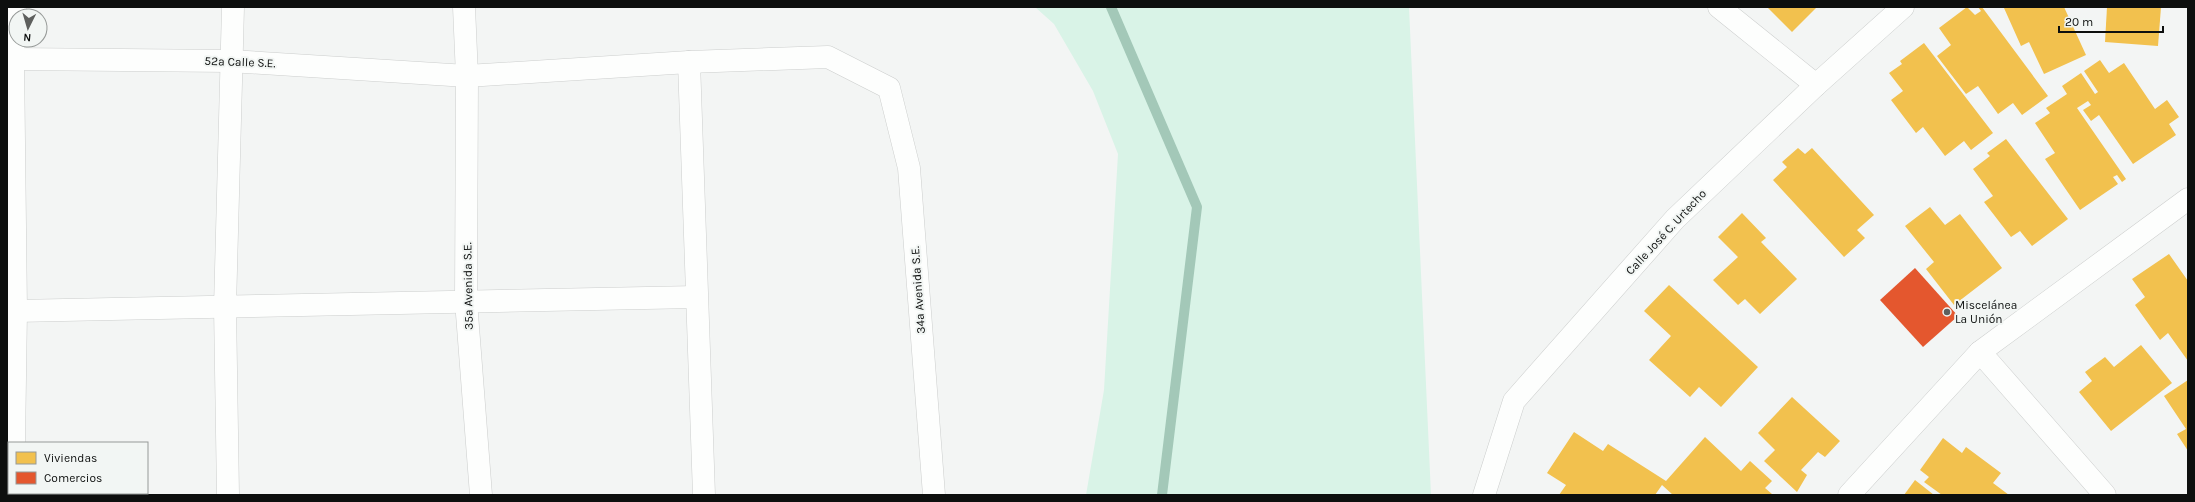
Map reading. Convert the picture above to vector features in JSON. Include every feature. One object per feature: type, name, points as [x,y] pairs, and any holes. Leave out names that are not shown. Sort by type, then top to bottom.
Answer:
[{"type":"street","points":[[14,442],[16,311],[13,59],[15,7]]},
{"type":"street","points":[[228,495],[225,306],[232,7]]},
{"type":"street","name":"35a Avenida S.E.","points":[[464,7],[467,76],[466,301],[481,495]]},
{"type":"street","points":[[1719,7],[1816,85]]},
{"type":"street","name":"Calle José C. Urtecho","points":[[1484,495],[1514,401],[1675,219],[1816,85],[1903,7]]},
{"type":"street","name":"52a Calle S.E.","points":[[13,59],[230,61],[467,76],[690,62],[828,57],[889,88]]},
{"type":"street","points":[[690,62],[696,297],[704,495]]},
{"type":"street","name":"34a Avenida S.E.","points":[[889,88],[909,168],[934,495]]},
{"type":"street","points":[[1849,495],[1980,352],[2188,198]]},
{"type":"street","points":[[16,311],[696,297]]},
{"type":"street","points":[[1980,352],[2105,495]]},
{"type":"green space","points":[[1035,7],[1409,7],[1431,495],[1086,495],[1104,390],[1118,154],[1093,91],[1054,24]]},
{"type":"building: Viviendas","points":[[1767,7],[1817,7],[1792,32]]},
{"type":"building: Viviendas","points":[[1967,7],[1975,15],[1981,11],[1978,7],[1982,7],[2048,96],[2022,115],[2013,103],[1998,114],[1978,86],[1966,94],[1937,56],[1951,45],[1939,28]]},
{"type":"building: Viviendas","points":[[2064,7],[2086,55],[2044,74],[2029,42],[2021,46],[2004,8]]},
{"type":"building: Viviendas","points":[[2107,7],[2161,7],[2158,46],[2105,42]]},
{"type":"building: Viviendas","points":[[1924,43],[1993,133],[1971,150],[1964,141],[1945,156],[1923,127],[1916,133],[1891,100],[1903,91],[1889,73],[1902,64],[1900,61]]},
{"type":"building: Viviendas","points":[[2100,60],[2109,73],[2124,63],[2155,109],[2167,100],[2179,117],[2169,124],[2176,135],[2133,164],[2099,115],[2091,121],[2083,110],[2091,105],[2088,101],[2077,108],[2126,179],[2122,182],[2117,175],[2113,177],[2118,184],[2080,210],[2045,159],[2055,153],[2035,123],[2050,113],[2046,108],[2067,94],[2062,86],[2081,73],[2095,94],[2098,92],[2084,71]]},
{"type":"building: Viviendas","points":[[2006,139],[2068,219],[2032,246],[2020,231],[2011,237],[1984,202],[1993,196],[1973,169],[1990,156],[1987,153]]},
{"type":"building: Viviendas","points":[[1798,148],[1805,154],[1812,148],[1874,215],[1857,230],[1865,238],[1844,257],[1773,180],[1787,167],[1782,162]]},
{"type":"building: Viviendas","points":[[1930,207],[1945,225],[1960,214],[2002,268],[1954,305],[1926,269],[1934,262],[1905,226]]},
{"type":"building: Viviendas","points":[[1742,213],[1766,238],[1761,242],[1797,279],[1760,314],[1745,299],[1738,305],[1713,280],[1738,257],[1718,237]]},
{"type":"building: Viviendas","points":[[2169,254],[2188,281],[2188,361],[2168,333],[2160,340],[2135,305],[2145,297],[2132,279]]},
{"type":"building: Viviendas","points":[[1669,285],[1758,367],[1721,407],[1699,387],[1690,397],[1649,360],[1671,336],[1644,311]]},
{"type":"building: Viviendas","points":[[2141,345],[2172,383],[2111,431],[2079,392],[2092,381],[2085,372],[2105,357],[2114,367]]},
{"type":"building: Viviendas","points":[[2188,380],[2188,451],[2177,434],[2186,429],[2164,396]]},
{"type":"building: Viviendas","points":[[1792,397],[1840,441],[1825,457],[1818,452],[1801,470],[1807,475],[1797,492],[1764,461],[1775,450],[1758,433]]},
{"type":"building: Viviendas","points":[[1574,432],[1603,451],[1608,444],[1666,481],[1705,437],[1741,471],[1750,461],[1772,481],[1765,488],[1772,494],[1673,495],[1662,485],[1655,495],[1559,495],[1566,485],[1547,473]]},
{"type":"building: Viviendas","points":[[1943,438],[1962,453],[1966,447],[2001,473],[1993,483],[2009,495],[1942,495],[1924,482],[1929,477],[1920,470]]},
{"type":"building: Viviendas","points":[[1915,480],[1934,495],[1904,495]]},
{"type":"building: Comercios","points":[[1915,268],[1958,316],[1923,347],[1880,300]]},
{"type":"waterway","points":[[1111,7],[1197,207],[1162,495]]},
{"type":"place","name":"Miscelánea La Unión","points":[[1947,312]]}]
